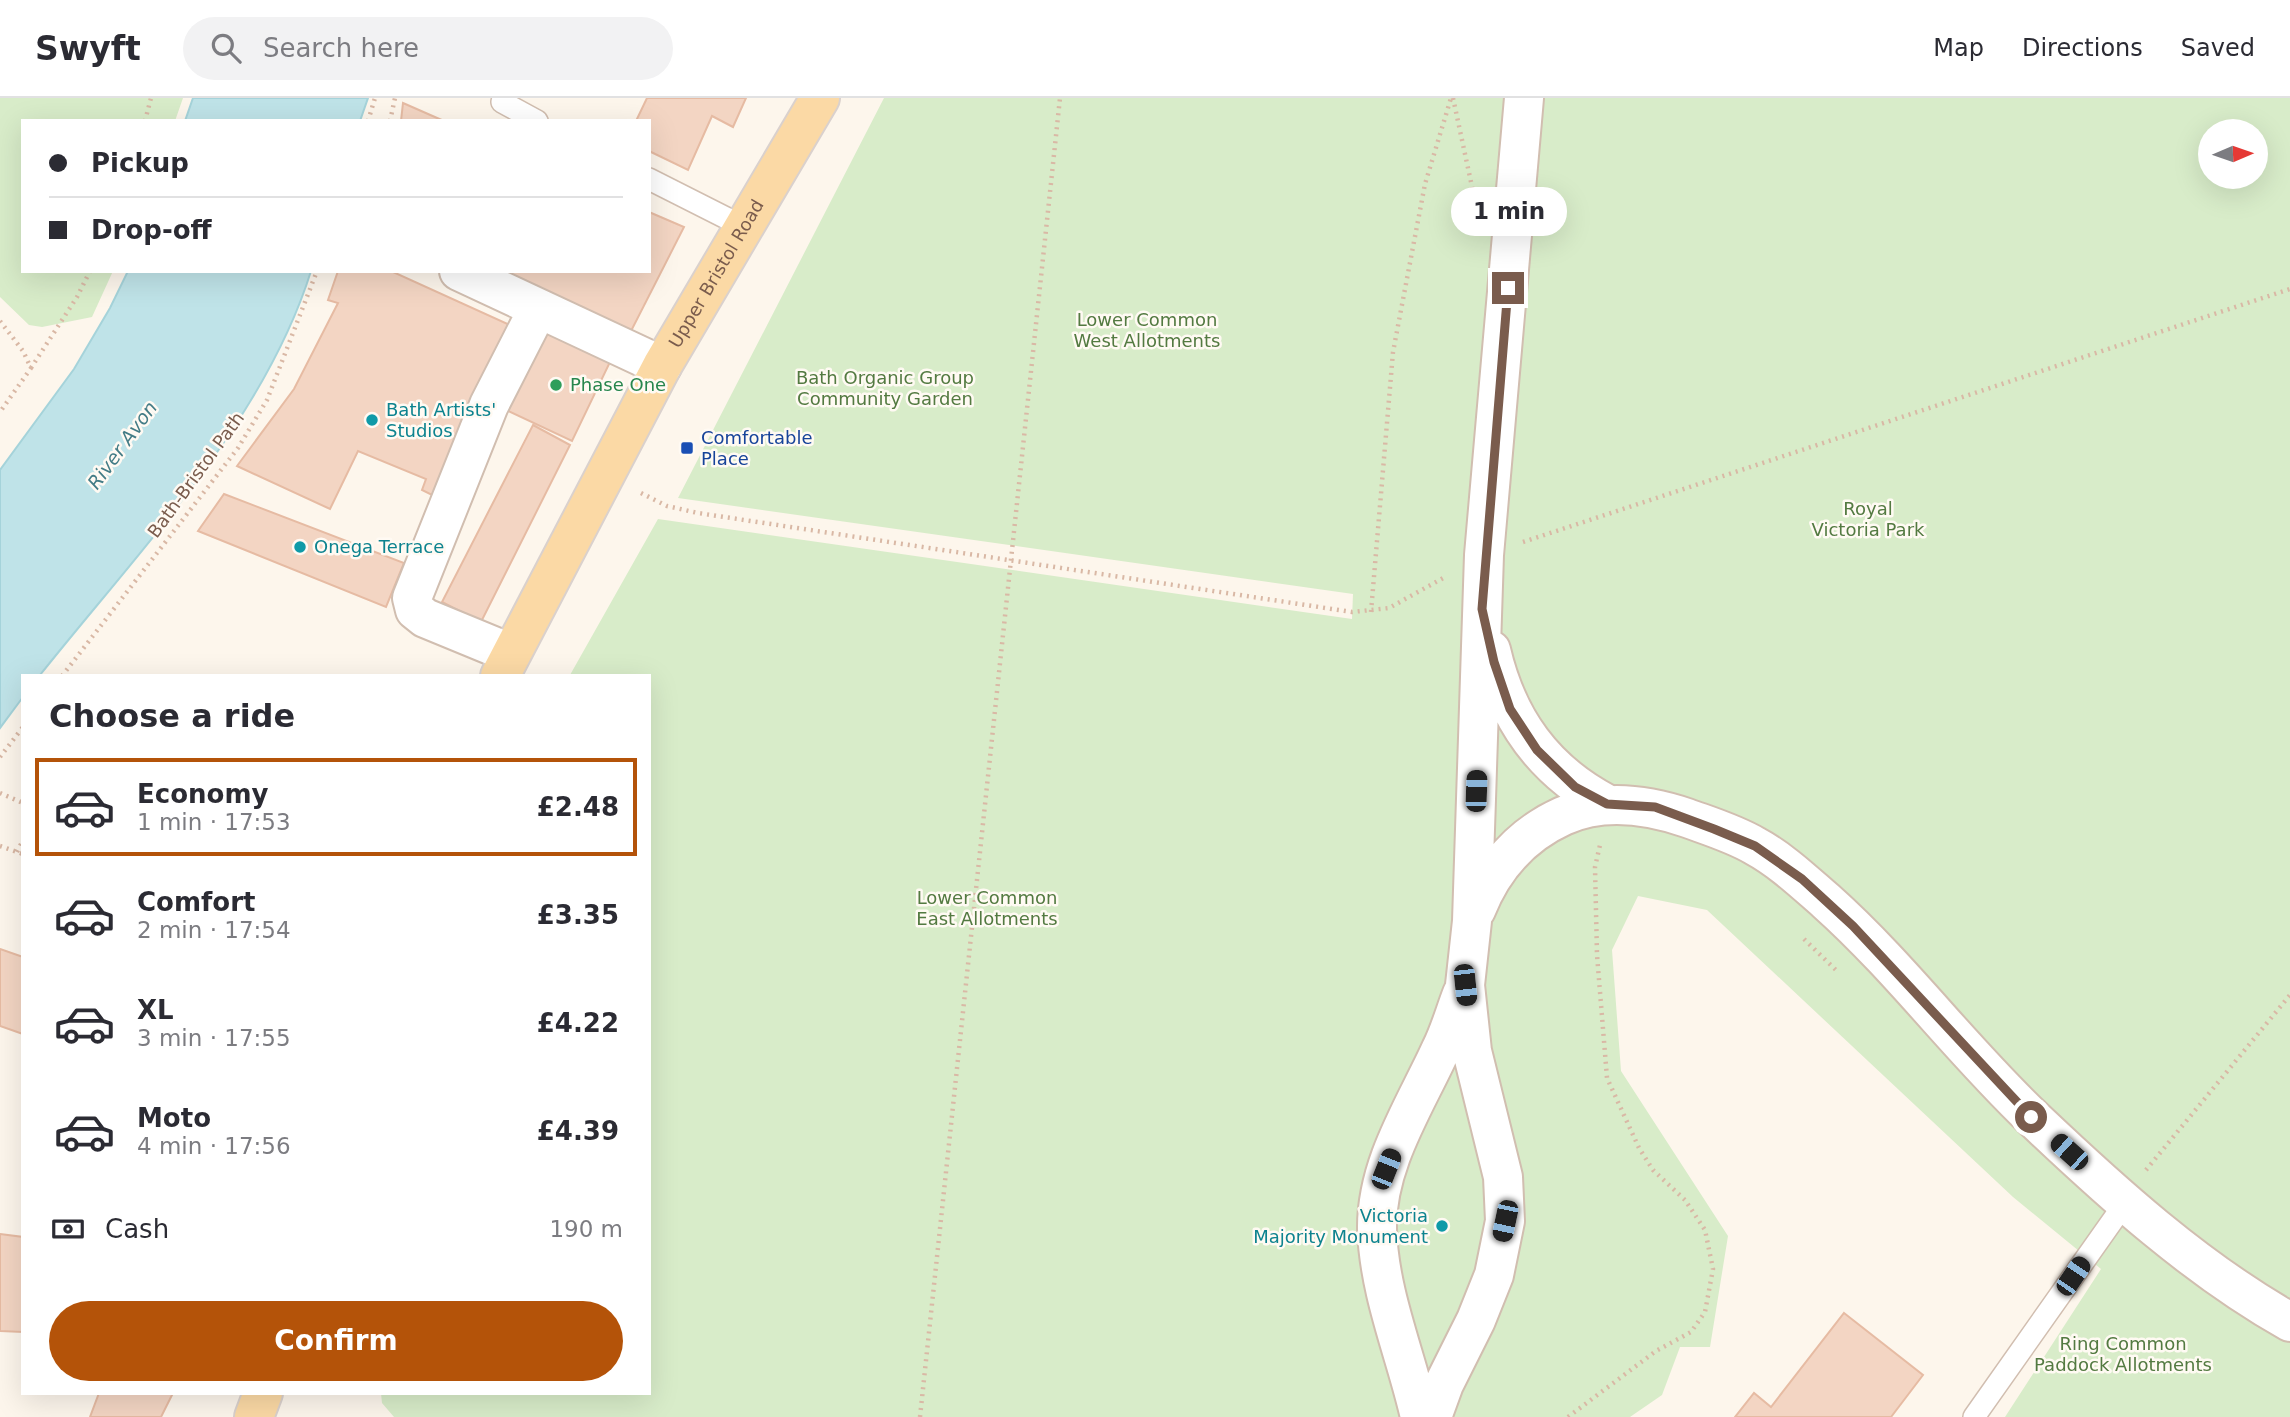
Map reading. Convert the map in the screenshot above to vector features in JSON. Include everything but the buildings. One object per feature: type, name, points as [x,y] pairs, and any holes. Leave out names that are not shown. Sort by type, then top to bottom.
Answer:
[{"type":"main road","name":"Upper Bristol Road","points":[[505,664],[662,366],[820,98]]},
{"type":"main road","points":[[254,1417],[262,1395]]},
{"type":"street","points":[[1432,1417],[1444,1384],[1476,1320],[1494,1275],[1505,1221],[1503,1177],[1472,1051],[1465,985],[1472,921],[1484,555],[1524,98]]},
{"type":"street","points":[[463,273],[662,366]]},
{"type":"street","points":[[505,664],[425,618],[415,610],[411,598],[489,405],[538,309]]},
{"type":"street","points":[[1482,609],[1494,662],[1510,709],[1537,750],[1607,822]]},
{"type":"street","points":[[1472,921],[1489,878],[1517,847],[1549,822],[1578,810],[1607,822],[1655,807],[1755,846],[1802,879],[1853,926],[2031,1117],[2125,1203],[2251,1300],[2290,1322]]},
{"type":"street","points":[[1420,1417],[1384,1282],[1377,1227],[1386,1169],[1414,1100],[1442,1048],[1465,985]]},
{"type":"lane","points":[[503,98],[502,102],[533,119]]},
{"type":"lane","points":[[651,180],[744,227]]},
{"type":"lane","points":[[1974,1417],[2125,1203]]},
{"type":"path","points":[[146,119],[151,98]]},
{"type":"path","points":[[369,119],[376,98]]},
{"type":"path","points":[[390,119],[395,98]]},
{"type":"path","points":[[920,1417],[1060,98]]},
{"type":"path","points":[[1371,612],[1393,352],[1425,184],[1452,98]]},
{"type":"path","points":[[1452,98],[1475,200],[1513,235]]},
{"type":"path","points":[[0,412],[77,297],[89,273]]},
{"type":"path","name":"Bath-Bristol Path","points":[[64,673],[238,448],[267,400],[316,273]]},
{"type":"path","points":[[603,475],[667,506],[698,513],[1012,558],[1352,612],[1371,612],[1389,608],[1484,555],[2290,289]]},
{"type":"path","points":[[0,321],[23,351],[31,368]]},
{"type":"path","points":[[0,757],[21,730]]},
{"type":"path","points":[[0,793],[21,802]]},
{"type":"path","points":[[1568,1417],[1656,1351],[1691,1332],[1705,1312],[1713,1269],[1705,1230],[1685,1200],[1653,1170],[1639,1148],[1606,1078],[1597,955],[1595,867],[1607,822]]},
{"type":"path","points":[[0,846],[20,853]]},
{"type":"path","points":[[1800,934],[1848,982]]},
{"type":"path","points":[[2125,1203],[2138,1180],[2290,995]]},
{"type":"green space","points":[[0,98],[183,98],[176,119],[21,119],[21,273],[112,273],[92,317],[42,327],[29,325],[0,297]]},
{"type":"green space","points":[[884,98],[2290,98],[2290,1417],[2005,1417],[2101,1269],[2013,1197],[1707,910],[1638,896],[1612,950],[1621,1071],[1728,1236],[1710,1347],[1680,1347],[1662,1395],[1630,1417],[394,1417],[382,1403],[381,1395],[651,1395],[651,674],[571,674],[658,519],[1352,619],[1353,594],[678,498]]},
{"type":"water","points":[[193,98],[368,98],[361,119],[186,119]]},
{"type":"water","name":"River Avon","points":[[127,273],[310,273],[290,327],[262,381],[230,433],[156,533],[41,674],[21,674],[21,700],[0,728],[0,470],[74,369]]},
{"type":"place","name":"Phase One","points":[[556,385]]},
{"type":"place","name":"Bath Artists' Studios","points":[[372,420]]},
{"type":"place","name":"Comfortable Place","points":[[687,448]]},
{"type":"place","name":"Onega Terrace","points":[[300,547]]},
{"type":"place","name":"Victoria Majority Monument","points":[[1442,1226]]},
{"type":"route","points":[[1508,288],[1484,555],[1482,609],[1494,662],[1510,709],[1537,750],[1575,787],[1607,804],[1655,807],[1714,829],[1755,846],[1802,879],[1853,926],[2031,1117]]},
{"type":"park label","name":"Lower Common West Allotments","points":[[1147,330]]},
{"type":"park label","name":"Bath Organic Group Community Garden","points":[[885,388]]},
{"type":"park label","name":"Royal Victoria Park","points":[[1868,519]]},
{"type":"park label","name":"Lower Common East Allotments","points":[[987,908]]},
{"type":"park label","name":"Ring Common Paddock Allotments","points":[[2123,1354]]}]
